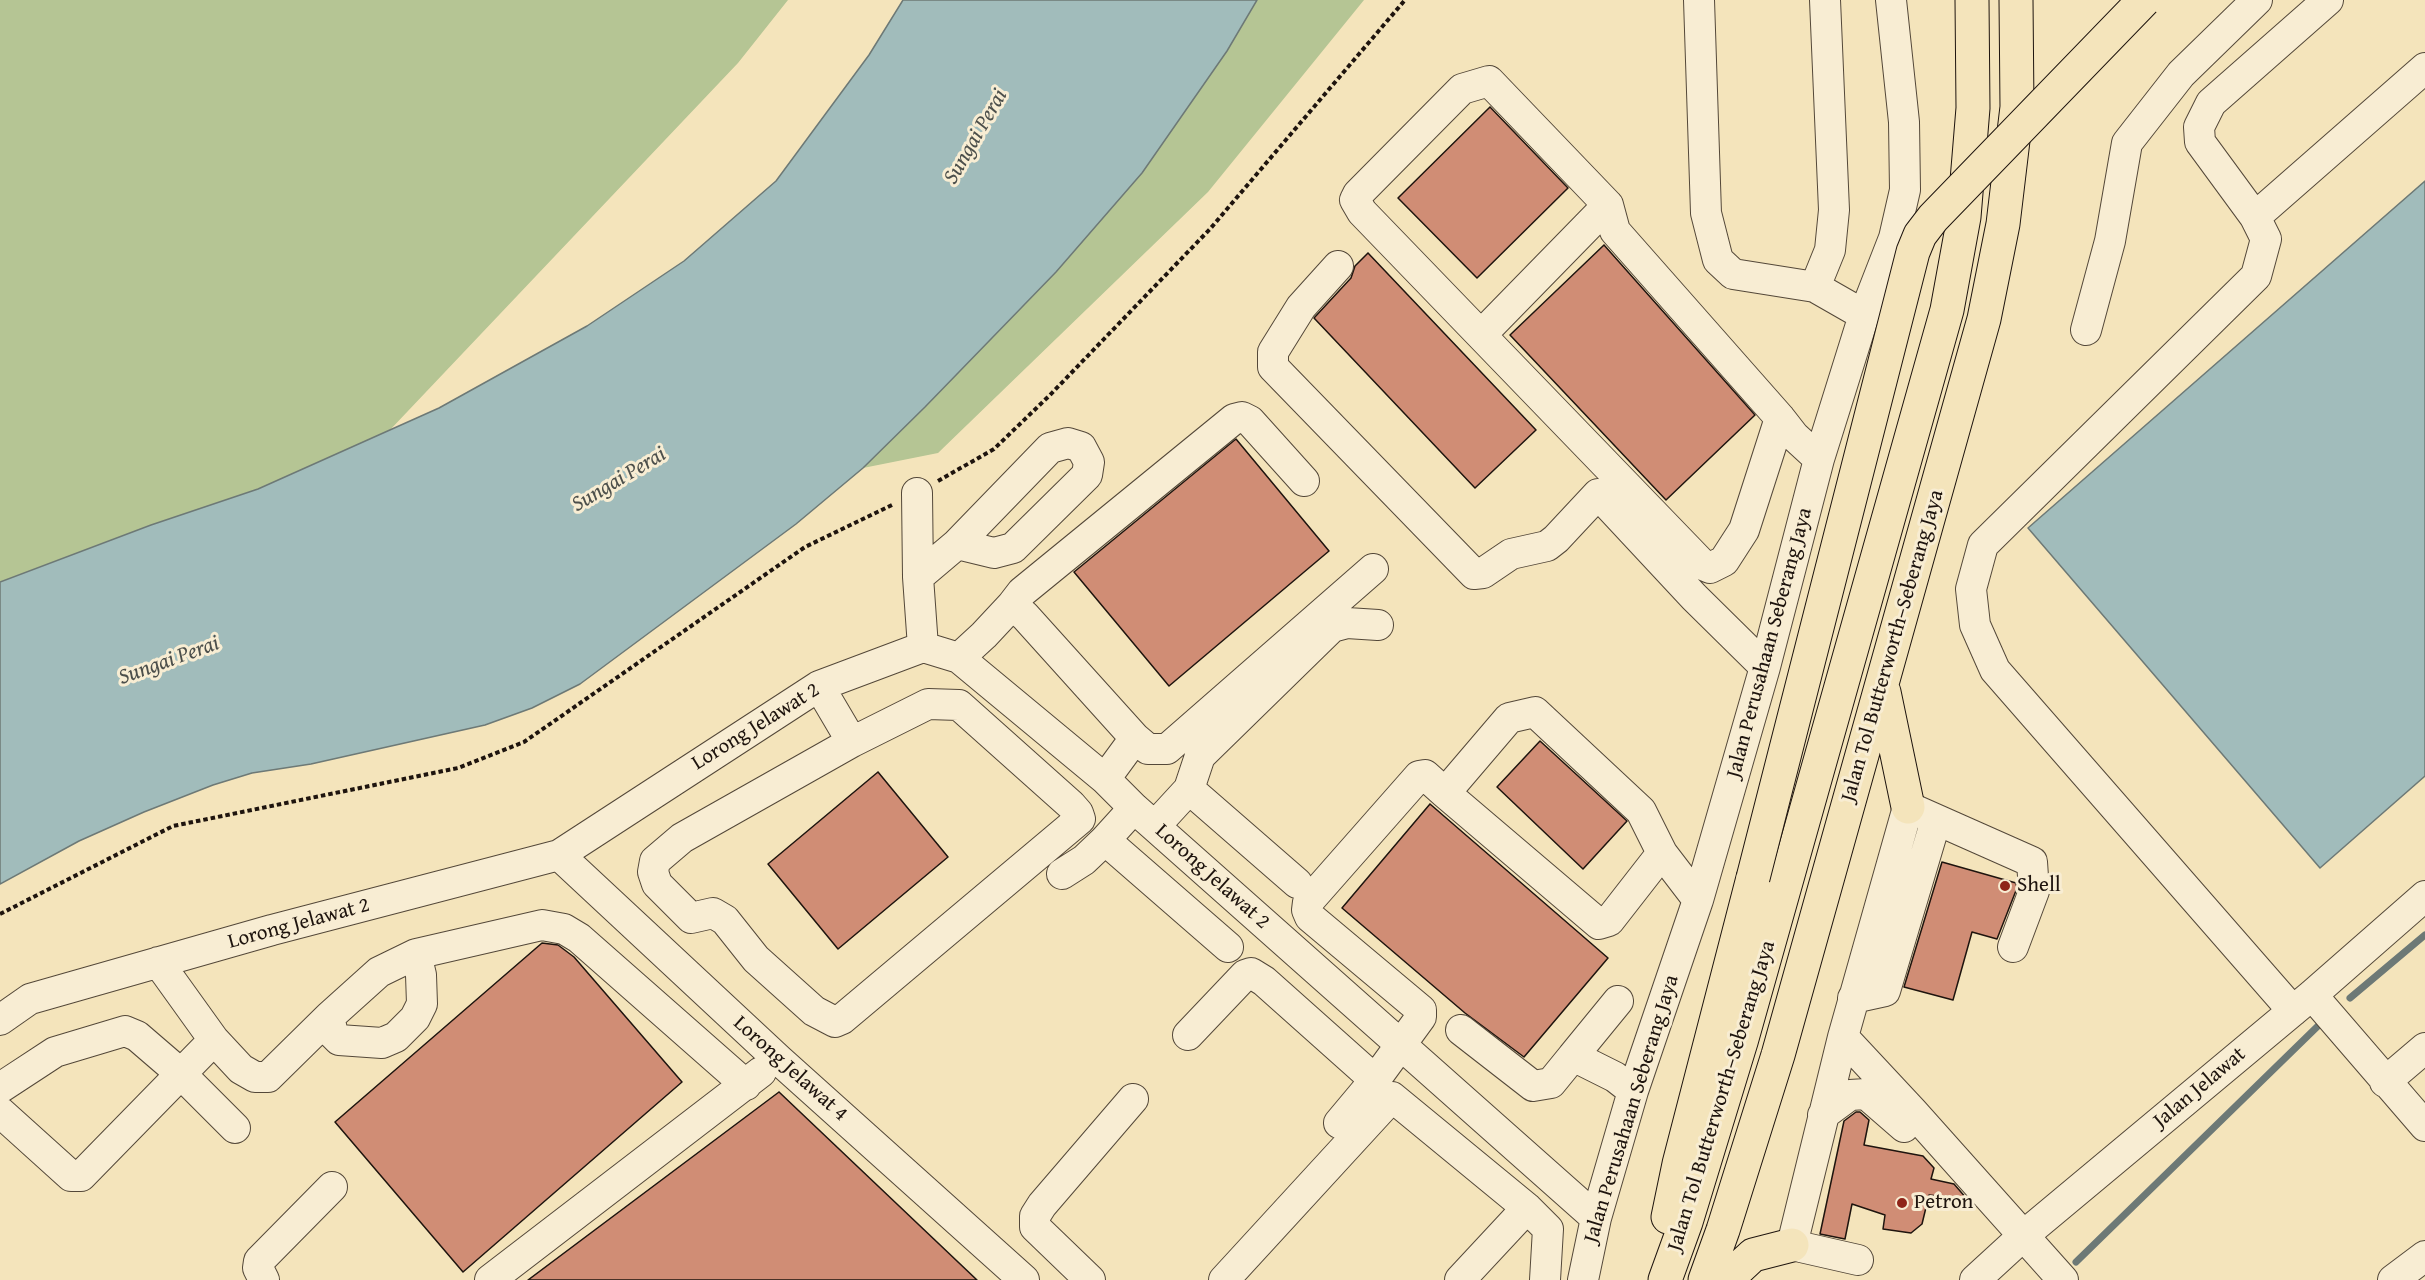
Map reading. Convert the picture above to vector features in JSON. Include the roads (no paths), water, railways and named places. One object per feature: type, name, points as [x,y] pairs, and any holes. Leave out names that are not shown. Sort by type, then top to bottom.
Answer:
[{"type":"highway","name":"Jalan Tol Butterworth–Seberang Jaya","points":[[1665,1280],[1686,1222],[1742,1042],[1947,310],[1964,217],[1973,108],[1972,0]]},
{"type":"highway","name":"Jalan Tol Butterworth–Seberang Jaya","points":[[1705,1280],[1778,1055],[1984,319],[2003,224],[2017,107],[2016,0]]},
{"type":"highway","points":[[1655,1280],[1679,1164],[1913,252],[1920,235],[1932,218],[2144,0]]},
{"type":"highway","points":[[1882,687],[1922,813]]},
{"type":"highway","points":[[1726,1280],[1753,1255],[1792,1245]]},
{"type":"street","points":[[1699,0],[1706,213],[1718,260],[1733,274],[1815,287],[1864,315]]},
{"type":"street","points":[[1815,287],[1830,250],[1834,210],[1825,0]]},
{"type":"street","name":"Jalan Perusahaan Seberang Jaya","points":[[1583,1280],[1596,1218],[1633,1091],[1698,900],[1765,667],[1819,459],[1864,315],[1894,238],[1905,190],[1904,122],[1891,0]]},
{"type":"street","points":[[2086,330],[2110,241],[2127,143],[2181,74],[2258,0]]},
{"type":"street","points":[[2328,0],[2211,103],[2199,127],[2200,142],[2255,217],[2266,239],[2256,276],[1983,545],[1971,589],[1975,625],[1995,670],[2302,1003],[2385,1082],[2425,1126]]},
{"type":"street","points":[[2255,217],[2425,68]]},
{"type":"street","points":[[1780,418],[1744,530],[1724,561],[1710,568],[1703,565],[1362,212],[1355,200],[1358,194],[1461,89],[1489,81],[1608,205],[1615,231],[1780,418],[1794,436],[1819,459]]},
{"type":"street","points":[[1481,335],[1608,205]]},
{"type":"street","points":[[1338,266],[1301,307],[1273,352],[1273,367],[1474,574],[1483,573],[1511,554],[1547,546],[1598,494],[1694,597],[1765,667]]},
{"type":"street","points":[[959,658],[984,636],[1022,592],[1234,419],[1242,417],[1250,421],[1304,481]]},
{"type":"street","points":[[917,493],[918,577],[923,647]]},
{"type":"street","points":[[918,577],[957,544]]},
{"type":"street","points":[[1012,605],[1135,738],[1148,749],[1167,749],[1373,569]]},
{"type":"street","points":[[1062,874],[1084,860],[1105,840],[1189,789],[1200,756],[1332,627],[1347,623],[1378,625]]},
{"type":"street","name":"Lorong Jelawat 2","points":[[0,1020],[30,999],[158,962],[559,855],[819,686],[923,647],[959,658],[1105,779],[1144,817],[1596,1218]]},
{"type":"street","points":[[819,686],[852,742]]},
{"type":"street","points":[[928,704],[959,705],[1071,805],[1080,819],[842,1019],[834,1022],[814,1011],[756,959],[725,920],[713,914],[691,918],[657,884],[653,872],[656,861],[682,838],[852,742],[928,704]]},
{"type":"street","points":[[1445,793],[1509,718],[1535,712],[1641,811],[1662,853],[1698,900]]},
{"type":"street","points":[[1105,779],[1135,738]]},
{"type":"street","points":[[1339,1123],[1401,1045],[1421,1017],[1421,1010],[1310,916],[1307,910],[1308,903],[1419,776],[1425,775],[1599,924],[1609,921],[1662,853]]},
{"type":"street","points":[[1189,789],[1297,883]]},
{"type":"street","points":[[1858,1260],[1792,1245],[1853,998],[1922,813],[2032,862],[2034,891],[2013,947]]},
{"type":"street","points":[[1105,840],[1228,947]]},
{"type":"street","name":"Lorong Jelawat 4","points":[[559,855],[778,1060],[1024,1280]]},
{"type":"street","name":"Jalan Jelawat","points":[[1976,1280],[2018,1241],[2302,1003],[2425,896]]},
{"type":"street","points":[[158,962],[214,1040],[241,1069],[255,1077],[268,1077],[379,972],[416,954],[542,925],[564,929],[579,938],[746,1084]]},
{"type":"street","points":[[329,1017],[333,1034],[339,1040],[382,1043],[396,1037],[415,1018],[422,1004],[421,975],[416,954]]},
{"type":"street","points":[[1188,1035],[1245,975],[1251,974],[1264,981],[1375,1080]]},
{"type":"street","points":[[1461,1030],[1533,1086],[1551,1083],[1618,1001]]},
{"type":"street","points":[[0,1088],[55,1052],[125,1031],[137,1036],[235,1128]]},
{"type":"street","points":[[1843,1037],[1913,1112],[2018,1241]]},
{"type":"street","points":[[0,1112],[71,1176],[81,1176],[214,1040]]},
{"type":"street","points":[[2385,1082],[2425,1048]]},
{"type":"street","points":[[1573,1056],[1615,1077],[1633,1091]]},
{"type":"street","points":[[490,1280],[778,1060]]},
{"type":"street","points":[[1823,1114],[1850,1095],[1866,1094],[1903,1126],[1975,1207],[2062,1280]]},
{"type":"street","points":[[1224,1280],[1392,1097],[1527,1208],[1548,1229],[1545,1280]]},
{"type":"street","points":[[1090,1280],[1035,1227],[1035,1216],[1133,1099]]},
{"type":"street","points":[[264,1280],[258,1268],[259,1261],[332,1187]]},
{"type":"street","points":[[1460,1280],[1527,1208]]},
{"type":"street","points":[[2393,1280],[2425,1256]]},
{"type":"water","name":"Sungai Perai","points":[[903,0],[1257,0],[1227,51],[1142,173],[1056,272],[925,407],[863,468],[796,524],[580,684],[532,708],[485,725],[311,764],[252,773],[213,785],[79,841],[0,884],[0,582],[151,525],[258,489],[439,408],[587,326],[684,261],[776,181],[869,55]]},
{"type":"water","points":[[2425,181],[2425,776],[2320,868],[2028,528]]},
{"type":"waterway","points":[[2350,998],[2425,935]]},
{"type":"waterway","points":[[2076,1262],[2320,1024]]},
{"type":"place","name":"Shell","points":[[2005,886]]},
{"type":"place","name":"Petron","points":[[1902,1203]]}]
